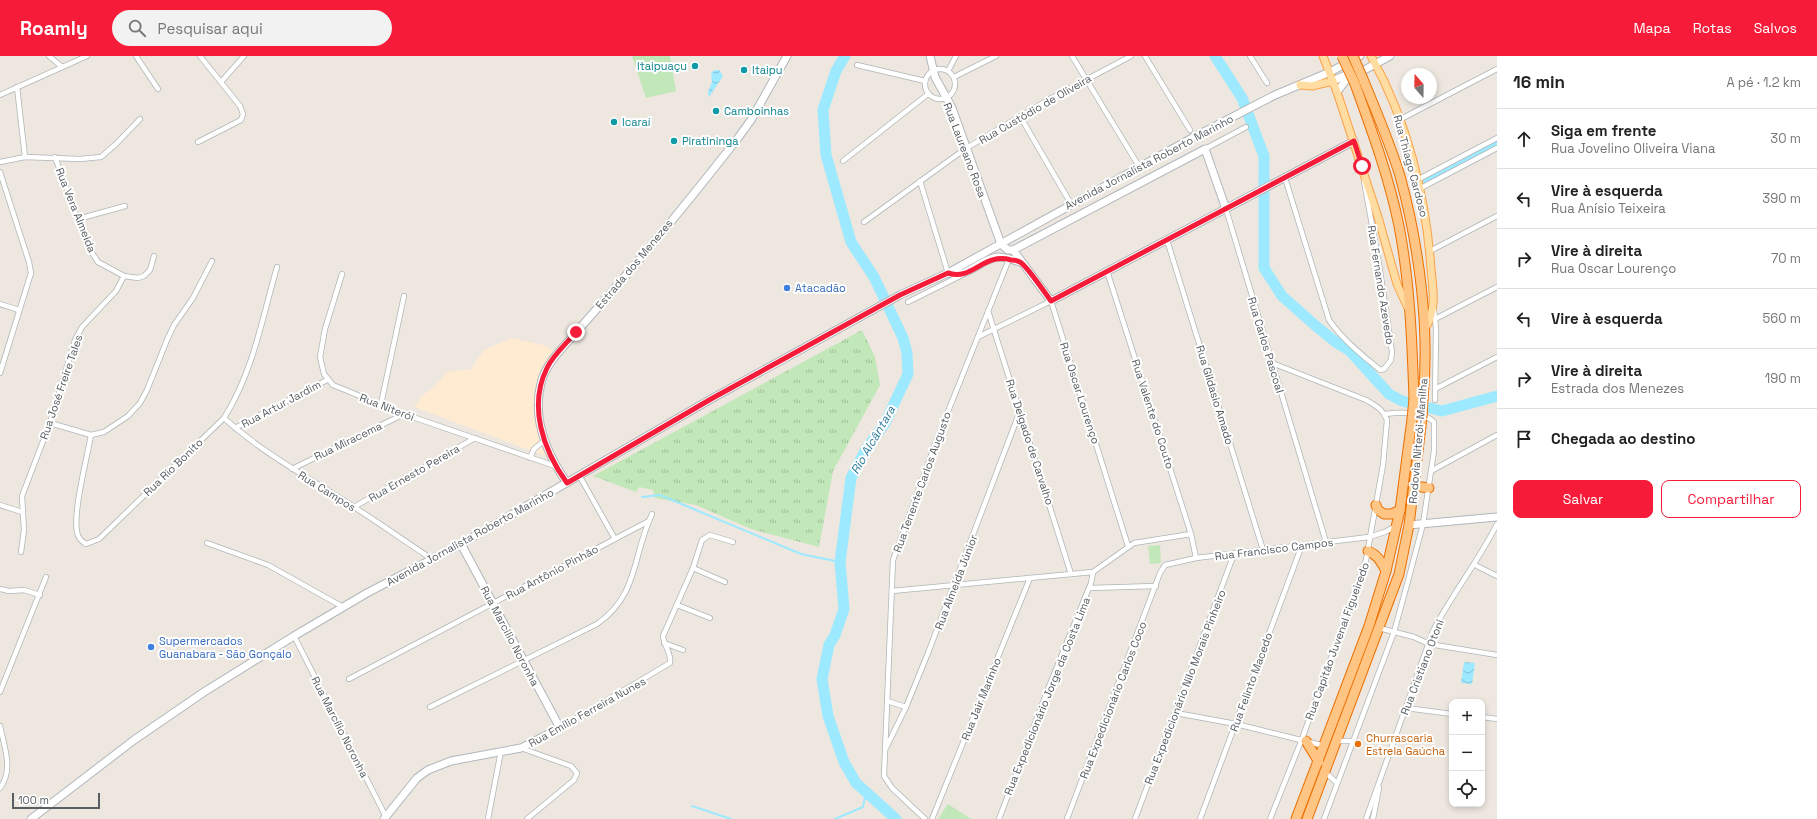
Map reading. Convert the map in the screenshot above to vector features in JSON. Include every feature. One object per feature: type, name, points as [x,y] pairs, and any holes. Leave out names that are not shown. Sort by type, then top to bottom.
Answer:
[{"type":"highway","name":"Rodovia Niterói-Manilha","points":[[1307,819],[1399,574],[1409,525],[1414,486],[1418,399],[1424,330],[1416,256],[1400,176],[1359,82],[1342,56]]},
{"type":"highway","name":"Rodovia Niterói-Manilha","points":[[1353,56],[1399,227],[1411,314],[1418,399]]},
{"type":"highway","name":"Rodovia Niterói-Manilha","points":[[1296,819],[1319,762],[1369,626],[1386,571],[1397,525],[1417,418]]},
{"type":"highway","points":[[1414,486],[1429,488]]},
{"type":"highway","points":[[1376,505],[1378,510],[1384,514],[1392,514],[1400,510]]},
{"type":"highway","points":[[1368,551],[1375,554],[1381,560],[1386,571]]},
{"type":"highway","points":[[1304,740],[1319,762]]},
{"type":"main road","name":"Estrada dos Menezes","points":[[567,483],[555,466],[544,441],[538,404],[541,381],[547,366],[628,273],[738,138],[751,120],[787,56]]},
{"type":"main road","name":"Rua Laureano Rosa","points":[[930,56],[932,70],[952,108],[965,149],[1001,244]]},
{"type":"main road","points":[[1323,56],[1338,92],[1354,141],[1397,284],[1411,314]]},
{"type":"main road","name":"Avenida Jornalista Roberto Marinho","points":[[31,819],[152,728],[204,692],[343,607],[461,544],[711,399],[900,295],[948,273],[1071,204],[1237,115],[1280,93],[1330,72],[1360,56]]},
{"type":"main road","points":[[1300,85],[1312,86],[1333,81],[1374,59],[1390,56]]},
{"type":"main road","points":[[1338,92],[1346,80],[1374,59]]},
{"type":"main road","name":"Rua Thiago Cardoso","points":[[1374,59],[1387,86],[1399,120],[1417,180],[1425,214],[1430,251],[1434,306],[1424,330]]},
{"type":"main road","points":[[1051,301],[1354,141]]},
{"type":"main road","name":"Avenida Jornalista Roberto Marinho","points":[[1013,250],[1205,149]]},
{"type":"main road","name":"Rua Carlos Pascoal","points":[[1205,149],[1226,209]]},
{"type":"main road","points":[[1071,204],[1078,216]]},
{"type":"main road","points":[[1001,244],[1008,250],[1013,250]]},
{"type":"main road","name":"Rua Oscar Lourenço","points":[[1013,250],[1020,262],[1051,301]]},
{"type":"main road","name":"Avenida Jornalista Roberto Marinho","points":[[948,273],[956,275],[967,272],[993,259],[1009,259],[1020,262]]},
{"type":"main road","points":[[1409,525],[1497,517]]},
{"type":"main road","name":"Rua Marcilio Noronha","points":[[461,544],[560,728]]},
{"type":"main road","name":"Rua Emílio Ferreira Nunes","points":[[385,818],[417,778],[428,770],[450,761],[521,748],[560,728]]},
{"type":"street","points":[[49,56],[62,67]]},
{"type":"street","points":[[0,95],[87,56]]},
{"type":"street","points":[[136,56],[158,89]]},
{"type":"street","points":[[198,142],[242,120],[243,117],[240,106],[200,56]]},
{"type":"street","points":[[221,82],[244,56]]},
{"type":"street","points":[[948,71],[956,56]]},
{"type":"street","points":[[954,77],[996,56]]},
{"type":"street","points":[[1072,56],[1140,168]]},
{"type":"street","name":"Rua Custódio de Oliveira","points":[[864,222],[965,149],[1020,116],[1131,56]]},
{"type":"street","points":[[1145,56],[1190,130]]},
{"type":"street","points":[[1250,56],[1267,83]]},
{"type":"street","points":[[857,65],[925,81]]},
{"type":"street","points":[[943,69],[948,71],[954,77],[955,88],[952,93],[946,98],[939,100],[928,94],[924,87],[925,81],[932,70],[943,69]]},
{"type":"street","points":[[1399,120],[1497,69]]},
{"type":"street","points":[[17,87],[25,157]]},
{"type":"street","points":[[843,161],[928,94]]},
{"type":"street","points":[[1020,116],[1071,204]]},
{"type":"street","points":[[0,162],[25,157],[80,159],[101,157],[140,119]]},
{"type":"street","name":"Avenida Jornalista Roberto Marinho","points":[[1205,149],[1246,127]]},
{"type":"street","points":[[1417,180],[1497,138]]},
{"type":"street","points":[[1419,189],[1497,148]]},
{"type":"street","name":"Rua Vera Almeida","points":[[55,157],[87,245],[98,262],[124,276],[138,278],[144,276],[150,270],[154,256]]},
{"type":"street","name":"Rua Fernando Azevedo","points":[[1285,178],[1329,320],[1334,328],[1380,370],[1384,369],[1391,360],[1392,352],[1362,166]]},
{"type":"street","points":[[0,172],[30,267],[28,283],[0,373]]},
{"type":"street","points":[[920,181],[948,273]]},
{"type":"street","points":[[78,219],[125,206]]},
{"type":"street","name":"Rua Carlos Pascoal","points":[[1226,209],[1326,542]]},
{"type":"street","points":[[1430,251],[1497,216]]},
{"type":"street","name":"Rua Gildasio Amado","points":[[1167,240],[1263,550]]},
{"type":"street","name":"Rua Tenente Carlos Augusto","points":[[925,819],[885,780],[883,770],[893,560],[937,439],[1009,259]]},
{"type":"street","points":[[50,422],[91,435],[104,432],[115,427],[128,416],[140,403],[148,390],[174,325],[193,298],[212,261]]},
{"type":"street","name":"Rua Rio Bonito","points":[[91,435],[77,511],[76,531],[78,538],[86,544],[99,540],[224,418],[237,398],[254,356],[277,267]]},
{"type":"street","name":"Rua Valente do Couto","points":[[1108,271],[1192,534],[1196,558]]},
{"type":"street","name":"Avenida Jornalista Roberto Marinho","points":[[908,302],[967,272]]},
{"type":"street","points":[[327,380],[321,366],[320,349],[342,274]]},
{"type":"street","name":"Rua José Freire Tales","points":[[21,552],[24,530],[22,496],[50,422],[75,340],[82,327],[116,291],[124,276]]},
{"type":"street","points":[[1435,319],[1497,287]]},
{"type":"street","points":[[381,404],[404,296]]},
{"type":"street","points":[[978,337],[1051,301]]},
{"type":"street","name":"Rua Oscar Lourenço","points":[[1051,301],[1128,546]]},
{"type":"street","points":[[0,304],[20,310]]},
{"type":"street","name":"Rua Thiago Cardoso","points":[[1434,306],[1435,389]]},
{"type":"street","name":"Rua Delgado de Carvalho","points":[[988,310],[1071,574]]},
{"type":"street","points":[[1435,400],[1435,389],[1497,357]]},
{"type":"street","points":[[1272,363],[1366,400],[1379,408],[1385,414],[1398,413],[1426,416],[1434,422],[1434,451],[1423,524],[1394,632],[1324,819]]},
{"type":"street","name":"Rua Niterói","points":[[327,380],[332,385],[404,414],[555,466]]},
{"type":"street","name":"Rua Artur Jardim","points":[[235,428],[327,380]]},
{"type":"street","name":"Rua Almeida Júnior","points":[[885,749],[906,707],[956,585],[1020,411]]},
{"type":"street","name":"Rua Miracema","points":[[292,469],[404,414]]},
{"type":"street","name":"Rua Capitão Juvenal Figueiredo","points":[[1270,819],[1304,740],[1345,623],[1368,551],[1386,437],[1387,420],[1385,414]]},
{"type":"street","name":"Rua Campos","points":[[224,418],[235,428],[292,469],[354,507],[432,560]]},
{"type":"street","points":[[1431,471],[1497,435]]},
{"type":"street","name":"Rua Ernesto Pereira","points":[[354,507],[475,438]]},
{"type":"street","points":[[530,458],[534,449],[544,441]]},
{"type":"street","points":[[579,475],[615,539]]},
{"type":"street","points":[[0,505],[22,512]]},
{"type":"street","points":[[430,707],[597,624],[610,615],[628,590],[652,514]]},
{"type":"street","name":"Rua Antônio Pinhão","points":[[349,679],[649,521]]},
{"type":"street","name":"Rua Cristiano Otoni","points":[[1366,819],[1433,631],[1440,616],[1474,565],[1497,524]]},
{"type":"street","name":"Rua Francisco Campos","points":[[1157,580],[1163,568],[1169,563],[1196,558],[1369,537],[1385,532],[1397,525]]},
{"type":"street","points":[[892,591],[1093,572],[1113,559],[1128,546],[1142,541],[1192,534]]},
{"type":"street","name":"Rua Emílio Ferreira Nunes","points":[[560,728],[667,666],[670,660],[663,636],[693,568],[702,540],[706,536],[714,536],[733,542]]},
{"type":"street","points":[[207,543],[268,565],[343,607]]},
{"type":"street","name":"Rua Felinto Macedo","points":[[1200,819],[1302,545]]},
{"type":"street","name":"Rua Expedicionário Nilo Morais Pinheiro","points":[[1135,819],[1176,713],[1234,554]]},
{"type":"street","points":[[1474,565],[1497,576]]},
{"type":"street","points":[[693,568],[725,582]]},
{"type":"street","name":"Rua Expedicionário Jorge da Costa Lima","points":[[999,819],[1048,689],[1090,588],[1093,572]]},
{"type":"street","points":[[0,692],[46,577]]},
{"type":"street","name":"Rua Jair Marinho","points":[[932,819],[1030,578]]},
{"type":"street","name":"Rua Expedicionário Carlos Coco","points":[[1067,819],[1157,580]]},
{"type":"street","points":[[1090,588],[1156,586]]},
{"type":"street","points":[[0,589],[9,592],[24,590],[40,594]]},
{"type":"street","points":[[677,605],[710,618]]},
{"type":"street","points":[[1379,628],[1414,637],[1429,644],[1497,655]]},
{"type":"street","name":"Rua Marcílio Noronha","points":[[294,636],[385,818]]},
{"type":"street","points":[[664,643],[683,650]]},
{"type":"street","points":[[886,701],[906,707]]},
{"type":"street","points":[[1406,708],[1449,714]]},
{"type":"street","points":[[1176,713],[1236,724],[1325,746]]},
{"type":"street","points":[[1485,717],[1497,719]]},
{"type":"street","points":[[0,726],[7,759],[7,774],[0,788]]},
{"type":"street","points":[[1336,741],[1354,741]]},
{"type":"street","points":[[521,748],[571,766],[577,773],[577,777],[574,780],[527,819]]},
{"type":"street","points":[[488,819],[501,751]]},
{"type":"street","points":[[1373,819],[1383,769]]},
{"type":"street","points":[[1325,772],[1337,783]]},
{"type":"shaded area","points":[[512,338],[547,346],[557,355],[543,382],[539,404],[551,458],[414,407],[422,396],[436,385],[447,372],[471,369],[484,350]]},
{"type":"green space","points":[[632,56],[670,56],[676,91],[646,98]]},
{"type":"green space","points":[[862,330],[875,357],[880,385],[833,471],[819,547],[751,529],[696,505],[655,498],[653,490],[639,487],[636,492],[593,476]]},
{"type":"green space","points":[[1160,545],[1161,563],[1150,564],[1148,546]]},
{"type":"green space","points":[[948,804],[971,819],[938,819]]},
{"type":"water","points":[[715,70],[719,70],[723,76],[709,97],[708,92],[712,82],[711,73]]},
{"type":"water","points":[[1464,662],[1475,663],[1472,684],[1461,683]]},
{"type":"waterway","name":"Rio Alcântara","points":[[845,56],[836,71],[823,110],[826,155],[851,242],[874,277],[903,338],[907,353],[908,374],[885,423],[865,451],[851,478],[840,562],[844,609],[835,635],[829,645],[822,679],[828,716],[844,762],[856,783],[896,819]]},
{"type":"waterway","points":[[1215,56],[1242,98],[1264,156],[1264,268],[1282,296],[1317,327],[1337,343],[1349,350],[1389,394],[1402,401],[1442,411],[1497,396]]},
{"type":"waterway","points":[[1424,180],[1497,143]]},
{"type":"waterway","points":[[642,497],[660,495],[801,554],[840,562]]},
{"type":"waterway","points":[[835,819],[863,807],[866,792]]},
{"type":"waterway","points":[[692,806],[731,819]]},
{"type":"place","name":"Itaipuaçu","points":[[695,66]]},
{"type":"place","name":"Itaipu","points":[[744,70]]},
{"type":"place","name":"Camboinhas","points":[[716,111]]},
{"type":"place","name":"Icaraí","points":[[614,122]]},
{"type":"place","name":"Piratininga","points":[[674,141]]},
{"type":"place","name":"Atacadão","points":[[787,288]]},
{"type":"place","name":"Supermercados Guanabara - São Gonçalo","points":[[151,647]]},
{"type":"place","name":"Churrascaria Estrela Gaúcha","points":[[1358,744]]},
{"type":"route","points":[[576,332],[547,366],[541,381],[538,404],[545,445],[555,466],[567,483],[711,399],[900,295],[948,273],[956,275],[967,272],[998,257],[1020,262],[1051,301],[1354,141],[1362,166]]}]
